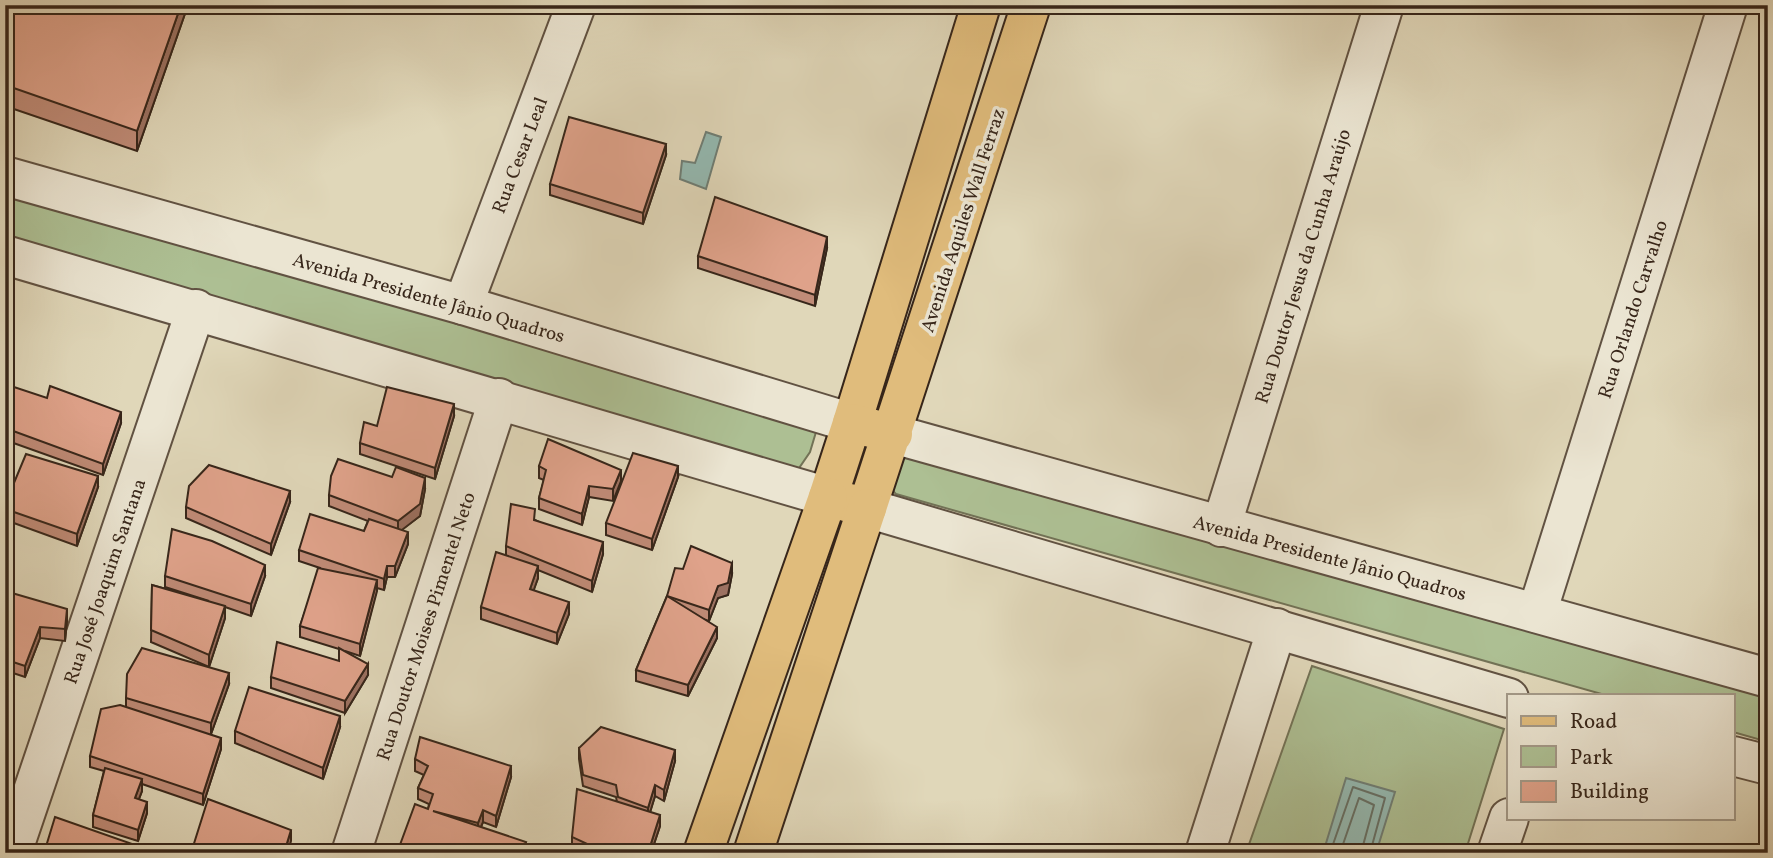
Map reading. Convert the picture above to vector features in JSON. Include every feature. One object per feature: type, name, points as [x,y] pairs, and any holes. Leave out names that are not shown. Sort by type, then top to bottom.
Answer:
[{"type":"main road","points":[[703,853],[852,423],[981,5]]},
{"type":"main road","name":"Avenida Aquiles Wall Ferraz","points":[[867,508],[1031,5]]},
{"type":"main road","points":[[852,423],[893,435]]},
{"type":"main road","points":[[753,853],[867,508],[828,496]]},
{"type":"street","name":"Rua Cesar Leal","points":[[463,305],[576,5]]},
{"type":"street","name":"Rua Doutor Jesus da Cunha Araújo","points":[[1221,527],[1384,5]]},
{"type":"street","name":"Rua Orlando Carvalho","points":[[1537,613],[1728,5]]},
{"type":"street","name":"Avenida Presidente Jânio Quadros","points":[[5,176],[463,305],[852,423]]},
{"type":"street","points":[[5,256],[196,309],[828,496]]},
{"type":"street","name":"Rua José Joaquim Santana","points":[[12,853],[196,309]]},
{"type":"street","name":"Rua Doutor Moises Pimentel Neto","points":[[351,853],[499,398]]},
{"type":"street","name":"Avenida Presidente Jânio Quadros","points":[[893,435],[1768,678]]},
{"type":"street","points":[[867,508],[1507,697]]},
{"type":"street","points":[[1205,853],[1277,628]]},
{"type":"street","points":[[1734,757],[1768,765]]},
{"type":"street","points":[[1497,853],[1508,820]]},
{"type":"green space","points":[[5,192],[373,295],[816,432],[810,452],[797,471],[5,239]]},
{"type":"green space","points":[[905,451],[1768,691],[1768,742],[1734,732],[1734,694],[1601,694],[896,494],[892,490]]},
{"type":"green space","points":[[1312,666],[1504,729],[1465,853],[1246,853]]},
{"type":"water","points":[[706,132],[721,137],[706,189],[680,179],[682,161],[695,163]]},
{"type":"water","points":[[1346,778],[1395,792],[1376,853],[1323,853]]},
{"type":"building","points":[[5,5],[181,5],[137,131],[5,85]]},
{"type":"building","points":[[569,117],[666,144],[643,213],[550,184]]},
{"type":"building","points":[[715,197],[827,237],[815,295],[698,256]]},
{"type":"building","points":[[50,386],[121,412],[103,464],[5,428],[5,412],[14,387],[47,398]]},
{"type":"building","points":[[387,387],[454,404],[435,468],[360,443],[364,422],[377,426]]},
{"type":"building","points":[[548,439],[621,470],[613,489],[589,486],[582,514],[539,498],[546,470],[539,466]]},
{"type":"building","points":[[633,453],[678,466],[652,539],[606,523]]},
{"type":"building","points":[[26,454],[98,476],[77,534],[11,511],[11,490]]},
{"type":"building","points":[[338,459],[392,477],[396,467],[425,478],[420,504],[398,521],[329,495],[331,476]]},
{"type":"building","points":[[209,465],[290,491],[271,544],[186,507],[189,486]]},
{"type":"building","points":[[511,504],[535,509],[534,520],[603,542],[592,581],[506,546]]},
{"type":"building","points":[[310,514],[364,531],[369,519],[408,532],[395,566],[387,566],[384,579],[299,550]]},
{"type":"building","points":[[172,529],[212,541],[265,565],[251,604],[165,576]]},
{"type":"building","points":[[691,546],[732,563],[728,583],[718,586],[709,610],[667,596],[675,568],[683,569]]},
{"type":"building","points":[[496,552],[538,566],[530,589],[569,602],[557,633],[481,607]]},
{"type":"building","points":[[318,568],[377,580],[360,644],[300,626]]},
{"type":"building","points":[[152,585],[225,606],[209,655],[151,630]]},
{"type":"building","points":[[5,591],[67,609],[65,629],[40,627],[25,666],[10,661],[5,674]]},
{"type":"building","points":[[667,596],[717,627],[688,685],[636,670]]},
{"type":"building","points":[[277,642],[339,661],[339,648],[368,664],[345,701],[271,677]]},
{"type":"building","points":[[142,648],[229,673],[211,723],[126,698],[127,674]]},
{"type":"building","points":[[249,687],[340,716],[323,768],[235,731]]},
{"type":"building","points":[[120,705],[221,738],[203,794],[90,756],[101,709]]},
{"type":"building","points":[[601,727],[675,750],[664,790],[655,785],[648,808],[618,797],[616,785],[583,775],[579,748]]},
{"type":"building","points":[[420,737],[511,766],[496,816],[483,810],[478,823],[433,811],[526,842],[520,853],[501,853],[484,847],[482,853],[397,853],[415,804],[428,809],[433,794],[418,788],[428,766],[415,759]]},
{"type":"building","points":[[105,768],[142,779],[135,798],[147,802],[138,830],[93,815]]},
{"type":"building","points":[[577,789],[660,815],[648,853],[599,853],[598,849],[572,837]]},
{"type":"building","points":[[208,799],[291,830],[284,853],[191,853]]},
{"type":"building","points":[[55,817],[138,846],[135,853],[44,853]]}]
